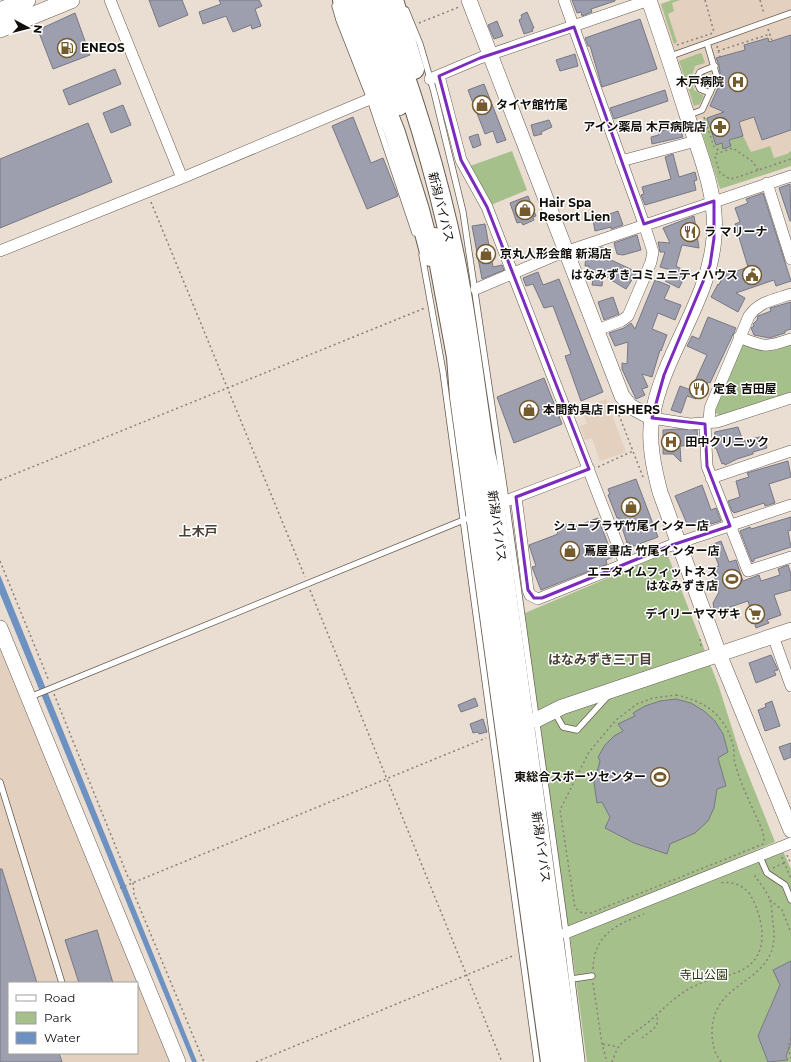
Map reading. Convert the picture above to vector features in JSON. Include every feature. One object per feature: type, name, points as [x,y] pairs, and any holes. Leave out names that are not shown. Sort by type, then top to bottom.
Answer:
[{"type":"highway","points":[[343,0],[395,133],[420,210],[436,274],[450,358],[460,397]]},
{"type":"highway","name":"新潟バイパス","points":[[374,2],[400,111],[431,222],[442,268],[457,357],[460,397],[550,1062]]},
{"type":"highway","name":"新潟バイパス","points":[[374,2],[447,189],[465,269],[492,452],[490,474],[570,1062]]},
{"type":"main road","points":[[0,11],[27,0]]},
{"type":"main road","points":[[0,29],[71,0]]},
{"type":"street","points":[[110,0],[182,178]]},
{"type":"street","points":[[564,0],[653,252],[651,262],[628,316],[621,321],[597,330]]},
{"type":"street","points":[[625,564],[487,207],[461,160],[431,78],[480,58],[649,0],[688,116],[714,201],[714,238],[710,265],[664,375],[652,418],[652,452],[655,475],[678,543],[719,654],[791,830]]},
{"type":"street","points":[[469,1],[622,396],[630,406],[652,418],[690,424],[725,420],[791,398]]},
{"type":"street","points":[[0,252],[182,178],[372,98]]},
{"type":"street","points":[[621,160],[696,141]]},
{"type":"street","points":[[476,289],[567,251],[791,176]]},
{"type":"street","points":[[767,183],[791,259]]},
{"type":"street","points":[[791,294],[764,302],[755,307],[749,316],[710,408],[707,423],[707,466],[748,571],[791,557]]},
{"type":"street","points":[[739,337],[762,346],[770,346],[791,339]]},
{"type":"street","points":[[711,478],[791,451]]},
{"type":"street","points":[[589,469],[508,500],[528,590],[530,595],[534,598],[542,598],[678,543],[791,505]]},
{"type":"street","points":[[0,628],[32,696],[178,1062]]},
{"type":"street","points":[[536,720],[562,707],[791,630]]},
{"type":"street","points":[[773,636],[791,686]]},
{"type":"street","points":[[566,933],[791,843]]},
{"type":"lane","points":[[334,0],[339,20],[372,98],[418,242]]},
{"type":"lane","points":[[403,0],[431,78],[463,212],[476,289],[508,500],[582,1062]]},
{"type":"lane","points":[[668,57],[791,13]]},
{"type":"lane","points":[[688,116],[702,110],[717,77],[707,43]]},
{"type":"lane","points":[[710,93],[700,88],[696,80],[700,72],[715,66]]},
{"type":"lane","points":[[421,250],[432,305],[465,520],[537,1062]]},
{"type":"lane","points":[[32,696],[465,520]]},
{"type":"lane","points":[[554,712],[563,727],[577,730],[602,701],[616,689]]},
{"type":"lane","points":[[0,782],[62,982]]},
{"type":"lane","points":[[759,855],[766,871],[785,885],[791,900]]},
{"type":"lane","points":[[572,979],[592,976]]},
{"type":"path","points":[[705,0],[714,32],[712,32]]},
{"type":"path","points":[[760,0],[765,18]]},
{"type":"path","points":[[412,25],[469,1]]},
{"type":"path","points":[[718,51],[770,34]]},
{"type":"path","points":[[704,117],[714,147],[721,152]]},
{"type":"path","points":[[758,170],[753,162],[733,148],[716,154],[715,157],[720,173],[725,176],[735,178],[791,159]]},
{"type":"path","points":[[147,192],[502,1062]]},
{"type":"path","points":[[0,480],[432,305]]},
{"type":"path","points":[[589,469],[595,468],[633,451]]},
{"type":"path","points":[[0,561],[128,877],[133,883],[134,894],[204,1062]]},
{"type":"path","points":[[676,695],[693,699],[706,705],[718,716],[726,729],[734,746],[734,761],[763,832],[764,841],[763,844],[591,913],[582,913],[574,908],[560,810],[569,793],[589,752],[616,720],[637,704],[653,698],[676,695]]},
{"type":"path","points":[[116,890],[493,736]]},
{"type":"path","points":[[778,848],[791,879]]},
{"type":"path","points":[[784,863],[755,876],[770,900],[782,910],[791,933]]},
{"type":"path","points":[[612,1062],[618,1047],[656,1015],[670,1001],[695,986],[714,978],[740,971],[749,965],[759,952],[762,943],[762,924],[751,897],[739,884],[729,882],[718,884]]},
{"type":"path","points":[[721,1062],[712,1044],[713,1016],[718,1004],[728,993],[756,973],[768,959],[774,945],[774,931],[770,900]]},
{"type":"path","points":[[607,1062],[602,1044],[592,976],[596,948],[604,936],[613,928],[648,912]]},
{"type":"path","points":[[256,1062],[523,952]]},
{"type":"path","points":[[642,1038],[655,1027],[658,1022],[656,1015]]},
{"type":"path","points":[[791,1038],[788,1046],[791,1059]]},
{"type":"path","points":[[602,1044],[618,1047]]},
{"type":"highlighted area","points":[[574,27],[644,224],[714,201],[714,238],[710,265],[664,375],[652,418],[705,424],[707,466],[730,526],[669,546],[542,598],[534,598],[528,590],[516,497],[589,469],[487,207],[461,160],[439,76],[480,58]]},
{"type":"shaded area","name":"木戸病院","points":[[672,0],[791,0],[791,166],[720,189],[659,4]]},
{"type":"shaded area","points":[[606,399],[626,452],[600,461],[592,438],[585,440],[580,426],[587,424],[581,408]]},
{"type":"shaded area","points":[[0,641],[172,1062],[0,1062]]},
{"type":"green space","points":[[672,0],[680,0],[672,3],[674,11],[668,14],[677,42],[674,44],[661,4]]},
{"type":"green space","points":[[700,53],[702,54],[705,63],[695,66],[691,79],[694,90],[704,96],[700,104],[694,106],[679,61]]},
{"type":"green space","points":[[703,74],[707,74],[711,80],[707,86],[703,86],[699,82],[699,78]]},
{"type":"green space","points":[[707,118],[716,145],[743,136],[751,152],[770,146],[774,158],[787,154],[791,151],[791,166],[720,189],[699,123]]},
{"type":"green space","points":[[512,151],[527,190],[491,205],[470,166]]},
{"type":"green space","points":[[739,337],[762,346],[791,339],[791,398],[725,420],[710,408]]},
{"type":"green space","points":[[667,553],[719,687],[740,754],[775,842],[572,927],[568,925],[525,613]]},
{"type":"green space","name":"寺山公園","points":[[782,849],[791,869],[791,1062],[587,1062],[570,936]]},
{"type":"water","points":[[0,575],[197,1062],[192,1062],[0,594]]},
{"type":"building","points":[[149,0],[182,0],[188,15],[159,27]]},
{"type":"building","points":[[219,0],[259,0],[262,6],[255,9],[261,26],[252,29],[251,25],[233,32],[226,16],[203,24],[199,12],[221,4]]},
{"type":"building","points":[[572,0],[615,1],[591,9],[592,12],[582,16],[581,12],[577,13]]},
{"type":"building","points":[[527,12],[534,28],[532,29],[533,31],[524,34],[519,20],[522,18],[521,15]]},
{"type":"building","points":[[75,13],[90,55],[53,69],[38,30]]},
{"type":"building","points":[[640,19],[657,69],[602,87],[590,46],[588,46],[585,38]]},
{"type":"building","points":[[497,21],[503,36],[494,39],[488,25]]},
{"type":"building","points":[[791,35],[791,130],[762,140],[754,117],[739,122],[743,136],[729,140],[731,146],[723,149],[722,143],[716,145],[707,118],[724,112],[710,106],[721,81],[719,65],[716,58],[745,50],[744,45],[768,38],[769,42]]},
{"type":"building","points":[[575,54],[578,66],[560,71],[556,60]]},
{"type":"building","points":[[115,69],[121,84],[69,105],[63,90]]},
{"type":"building","points":[[484,84],[506,140],[497,143],[493,131],[485,134],[468,90]]},
{"type":"building","points":[[665,90],[668,101],[614,119],[610,108]]},
{"type":"building","points":[[123,105],[131,125],[111,133],[103,113]]},
{"type":"building","points":[[353,117],[371,163],[383,158],[398,196],[367,209],[332,126]]},
{"type":"building","points":[[549,120],[552,127],[541,132],[542,134],[534,136],[531,125]]},
{"type":"building","points":[[88,123],[112,182],[0,228],[0,159]]},
{"type":"building","points":[[679,126],[683,137],[652,144],[651,137],[659,135],[658,132]]},
{"type":"building","points":[[478,134],[481,145],[473,148],[469,137]]},
{"type":"building","points":[[673,154],[679,177],[695,172],[697,180],[694,181],[696,190],[645,205],[641,195],[644,194],[642,187],[671,179],[665,157]]},
{"type":"building","points":[[790,184],[791,221],[779,188]]},
{"type":"building","points":[[763,193],[791,281],[776,286],[774,280],[736,293],[745,298],[738,312],[711,297],[718,284],[719,285],[725,271],[729,274],[748,267],[735,224],[740,222],[735,208],[748,203],[746,199]]},
{"type":"building","points":[[528,196],[536,216],[533,217],[534,220],[523,225],[521,222],[517,223],[510,203]]},
{"type":"building","points":[[618,211],[623,225],[611,229],[611,227],[595,231],[593,220]]},
{"type":"building","points":[[694,216],[699,248],[682,245],[676,266],[687,272],[679,288],[665,281],[671,270],[660,267],[665,252],[660,252],[658,242],[670,243],[663,228]]},
{"type":"building","points":[[485,224],[493,267],[502,265],[504,270],[482,279],[472,226]]},
{"type":"building","points":[[637,235],[641,250],[623,255],[617,254],[614,243]]},
{"type":"building","points":[[602,247],[611,254],[609,259],[637,272],[626,289],[603,275],[602,286],[592,285],[593,280],[589,279],[590,273],[588,273],[589,266],[585,266],[586,254],[592,255],[596,249]]},
{"type":"building","points":[[538,272],[543,285],[559,279],[603,392],[581,401],[565,356],[571,354],[553,306],[544,308],[533,284],[526,286],[523,278]]},
{"type":"building","points":[[655,280],[670,286],[664,299],[681,305],[675,320],[658,313],[652,329],[667,335],[661,351],[660,350],[652,377],[642,374],[648,387],[642,389],[645,395],[636,399],[622,369],[622,363],[627,364],[628,342],[615,346],[609,333],[624,328],[631,323],[635,329]]},
{"type":"building","points":[[613,297],[619,314],[604,320],[598,302]]},
{"type":"building","points":[[791,302],[791,329],[785,331],[785,333],[769,338],[754,335],[751,328],[754,326],[753,324],[757,320],[758,316],[771,311],[770,308]]},
{"type":"building","points":[[708,317],[736,328],[710,383],[708,382],[705,389],[694,391],[696,399],[687,396],[681,413],[671,410],[680,386],[691,390],[707,355],[687,346],[692,336],[699,339]]},
{"type":"building","name":"本間釣具店 FISHERS","points":[[544,378],[562,424],[514,443],[497,397]]},
{"type":"building","points":[[738,427],[743,441],[764,436],[767,448],[753,452],[753,454],[725,465],[724,463],[722,464],[716,448],[714,448],[713,441],[715,432]]},
{"type":"building","points":[[663,430],[697,430],[698,445],[680,446],[681,462],[673,454],[663,454]]},
{"type":"building","points":[[788,461],[791,477],[769,484],[775,503],[765,506],[764,503],[734,513],[732,511],[728,501],[740,497],[736,481],[749,477],[747,473]]},
{"type":"building","points":[[636,479],[658,537],[631,547],[629,542],[627,543],[619,518],[617,518],[608,495],[610,494],[608,489]]},
{"type":"building","points":[[702,485],[711,510],[716,508],[721,521],[711,524],[709,520],[707,521],[706,519],[688,526],[675,496]]},
{"type":"building","points":[[791,517],[791,530],[788,531],[791,547],[754,559],[752,562],[740,531],[750,527],[751,529]]},
{"type":"building","name":"蔦屋書店 竹尾インター店","points":[[598,518],[613,557],[606,560],[607,564],[541,590],[532,567],[536,566],[529,545],[558,534],[556,528],[572,522],[574,527]]},
{"type":"building","points":[[721,541],[729,562],[736,560],[743,581],[759,575],[761,581],[780,575],[778,569],[788,565],[791,574],[791,590],[774,595],[781,615],[767,620],[769,623],[756,628],[748,601],[721,610],[714,609],[713,603],[719,592],[712,568],[719,566],[711,545]]},
{"type":"building","points":[[771,655],[778,670],[774,671],[776,675],[756,683],[749,663]]},
{"type":"building","points":[[475,698],[478,706],[461,712],[458,705]]},
{"type":"building","name":"東総合スポーツセンター","points":[[676,699],[691,703],[704,711],[715,721],[723,734],[728,752],[718,758],[726,786],[717,789],[714,808],[708,821],[695,833],[670,844],[667,854],[634,843],[605,828],[610,817],[602,802],[597,803],[594,783],[600,761],[598,757],[605,745],[614,736],[623,731],[618,724],[635,716],[633,713],[645,706],[660,701]]},
{"type":"building","points":[[772,701],[780,726],[765,731],[758,710],[766,707],[765,704]]},
{"type":"building","points":[[483,719],[487,732],[479,734],[478,732],[473,733],[470,724]]},
{"type":"building","points":[[791,743],[791,757],[784,760],[779,747]]},
{"type":"building","points":[[0,869],[2,869],[37,982],[8,982],[8,1054],[59,1054],[62,1062],[0,1062]]},
{"type":"building","points":[[97,930],[113,982],[79,982],[65,940]]},
{"type":"building","points":[[791,961],[791,1044],[786,1056],[788,1060],[768,1062],[758,1036],[780,985],[773,970]]},
{"type":"place","name":"ENEOS","points":[[67,48]]},
{"type":"place","name":"木戸病院","points":[[738,82]]},
{"type":"place","name":"タイヤ館竹尾","points":[[482,105]]},
{"type":"place","name":"アイン薬局 木戸病院店","points":[[720,127]]},
{"type":"place","name":"Hair Spa Resort Lien","points":[[525,210]]},
{"type":"place","name":"ラ マリーナ","points":[[690,232]]},
{"type":"place","name":"京丸人形会館 新潟店","points":[[486,254]]},
{"type":"place","name":"はなみずきコミュニティハウス","points":[[752,275]]},
{"type":"place","name":"定食 吉田屋","points":[[699,389]]},
{"type":"place","name":"本間釣具店 FISHERS","points":[[529,410]]},
{"type":"place","name":"田中クリニック","points":[[671,442]]},
{"type":"place","name":"シュープラザ竹尾インター店","points":[[631,507]]},
{"type":"place","name":"蔦屋書店 竹尾インター店","points":[[570,551]]},
{"type":"place","name":"エニタイムフィットネス はなみずき店","points":[[732,579]]},
{"type":"place","name":"デイリーヤマザキ","points":[[755,614]]},
{"type":"place","name":"東総合スポーツセンター","points":[[660,777]]},
{"type":"district","name":"上木戸","points":[[198,531]]},
{"type":"district","name":"はなみずき三丁目","points":[[600,659]]}]
